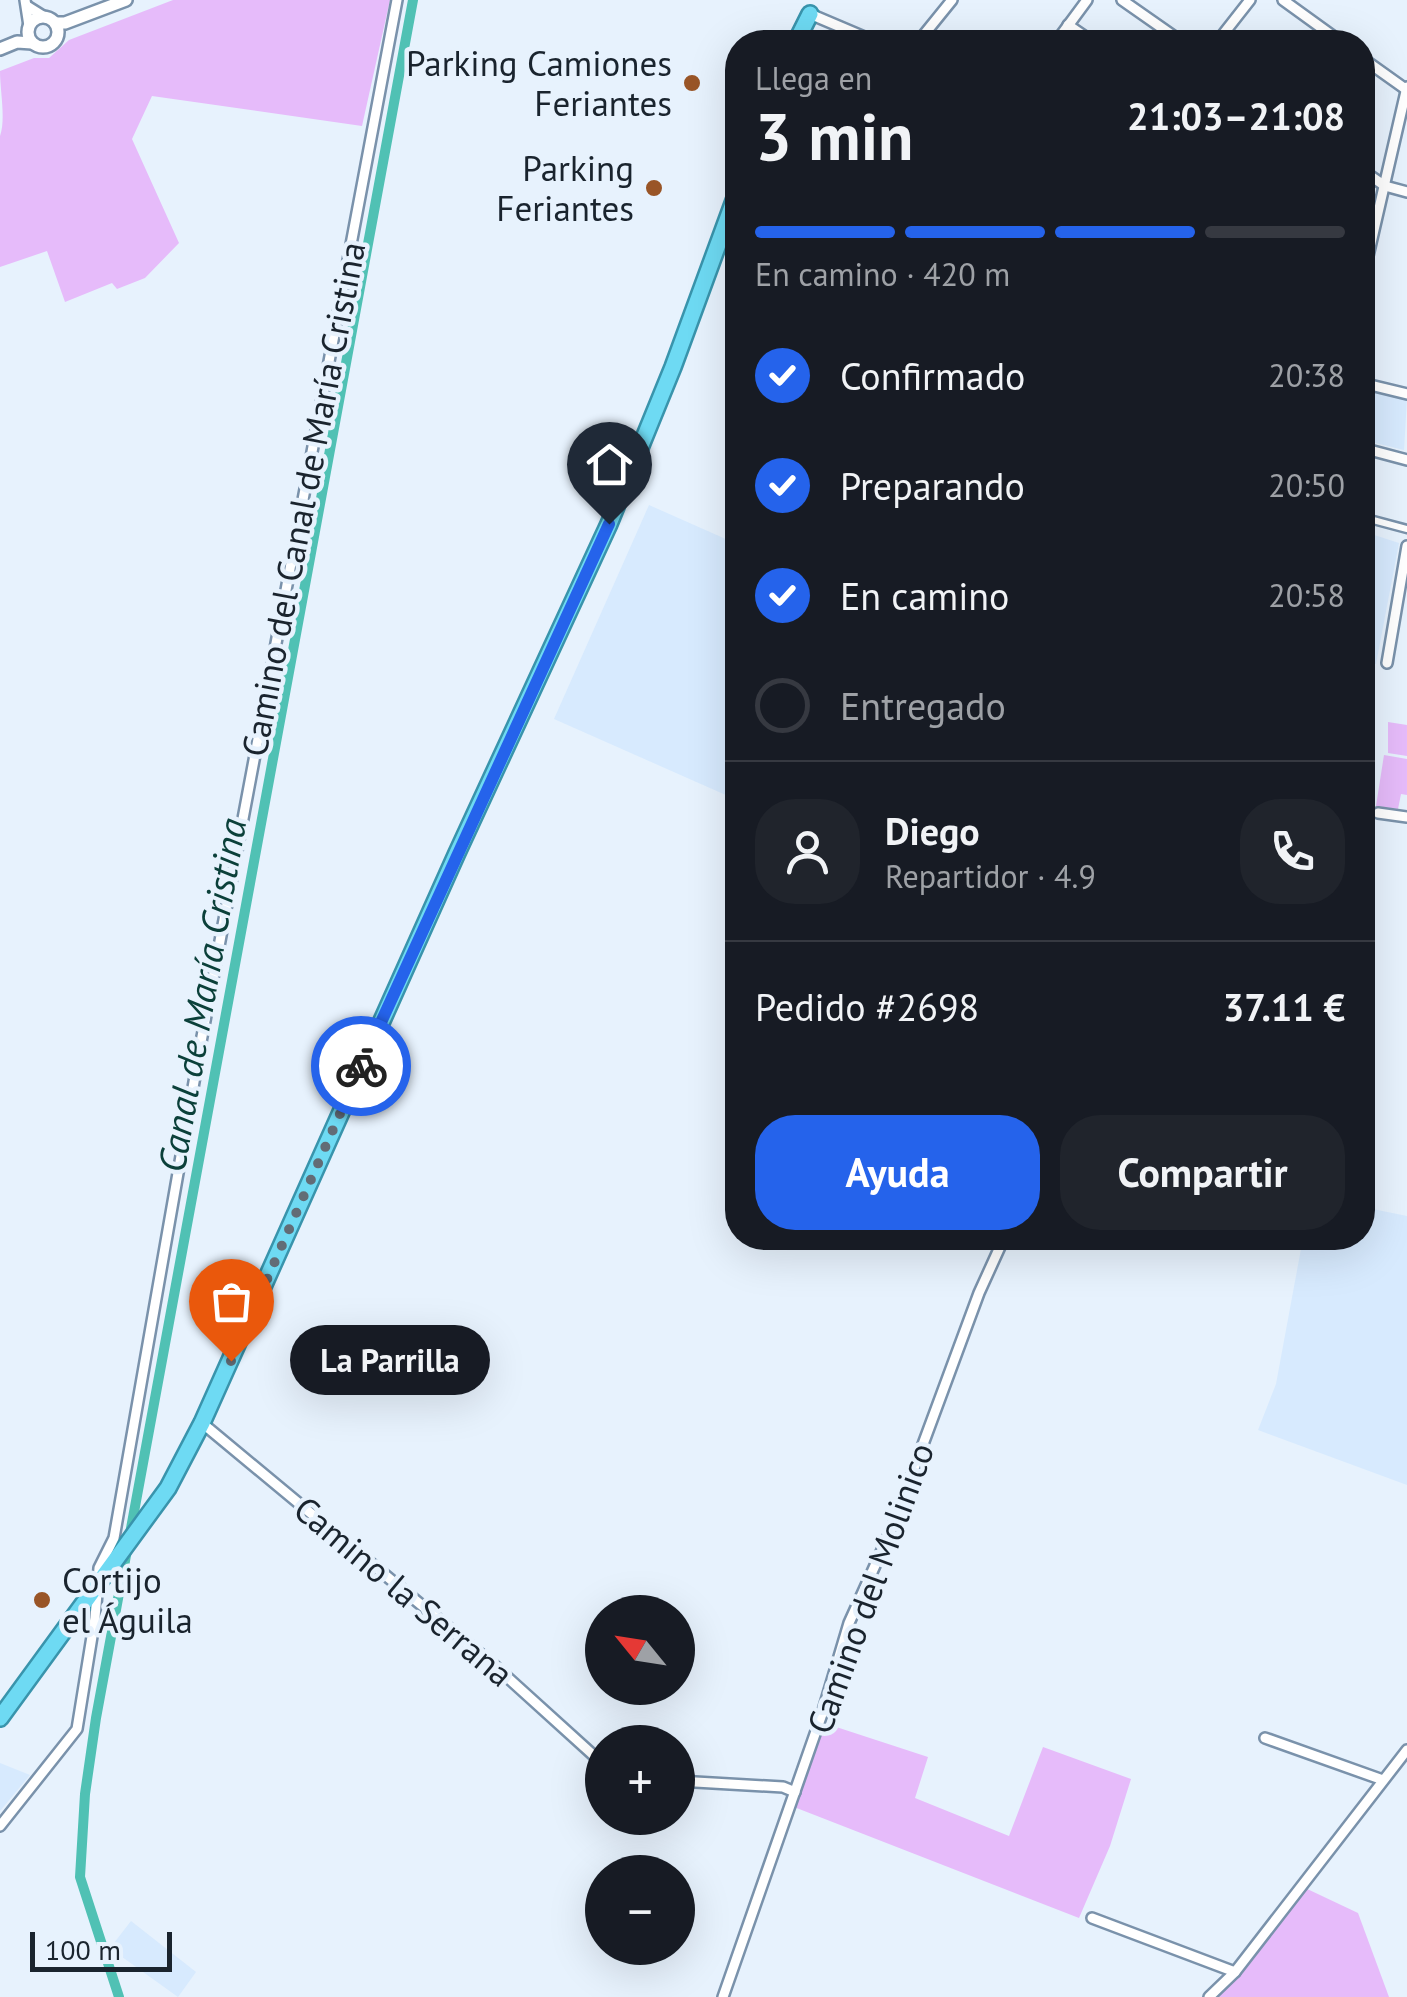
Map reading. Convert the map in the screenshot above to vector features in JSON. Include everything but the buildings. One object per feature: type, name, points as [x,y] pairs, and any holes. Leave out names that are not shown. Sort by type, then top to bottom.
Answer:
[{"type":"highway","points":[[802,30],[810,14]]},
{"type":"highway","points":[[0,1718],[168,1488],[202,1424],[464,836],[609,524],[674,367],[725,226]]},
{"type":"street","points":[[0,49],[18,42],[47,47],[60,26],[126,0]]},
{"type":"street","name":"Camino del Canal de María Cristina","points":[[0,1826],[77,1729],[99,1568],[114,1538],[201,1042],[397,0]]},
{"type":"street","points":[[928,30],[952,0]]},
{"type":"street","points":[[1065,30],[1088,0]]},
{"type":"street","points":[[1122,0],[1165,30]]},
{"type":"street","points":[[1226,30],[1250,0]]},
{"type":"street","points":[[1282,0],[1325,30]]},
{"type":"street","points":[[26,3],[60,26]]},
{"type":"street","points":[[26,3],[32,44]]},
{"type":"street","points":[[810,14],[848,30]]},
{"type":"street","points":[[18,42],[43,16]]},
{"type":"street","points":[[1068,26],[1074,30]]},
{"type":"street","points":[[1375,67],[1407,89],[1375,223]]},
{"type":"street","points":[[1375,179],[1407,192]]},
{"type":"street","points":[[1375,386],[1407,394]]},
{"type":"street","points":[[1375,451],[1407,460]]},
{"type":"street","points":[[1375,520],[1407,529]]},
{"type":"street","points":[[1387,663],[1397,632],[1407,546]]},
{"type":"street","points":[[1378,812],[1407,817]]},
{"type":"street","name":"Camino del Molinico","points":[[723,1997],[849,1623],[892,1528],[999,1250]]},
{"type":"street","name":"Camino la Serrana","points":[[202,1424],[496,1667],[585,1748]]},
{"type":"street","points":[[1265,1738],[1383,1780]]},
{"type":"street","points":[[1209,1997],[1234,1972],[1407,1750]]},
{"type":"street","points":[[695,1782],[782,1787],[795,1792]]},
{"type":"street","points":[[1092,1918],[1234,1972]]},
{"type":"shaded area","points":[[173,0],[390,0],[362,126],[152,96],[132,139],[179,243],[145,278],[117,289],[112,283],[65,302],[47,251],[0,267],[0,71],[34,58],[49,58],[69,40]]},
{"type":"shaded area","points":[[1375,391],[1407,399],[1404,450],[1375,443]]},
{"type":"shaded area","points":[[649,505],[725,539],[725,795],[554,719]]},
{"type":"shaded area","points":[[1375,535],[1399,543],[1375,664]]},
{"type":"shaded area","points":[[1388,722],[1407,725],[1407,756],[1388,753]]},
{"type":"shaded area","points":[[1384,755],[1407,759],[1407,795],[1401,794],[1398,809],[1376,806]]},
{"type":"shaded area","points":[[1375,1209],[1407,1216],[1407,1485],[1258,1430],[1276,1384],[1301,1250],[1375,1250]]},
{"type":"shaded area","points":[[824,1723],[928,1757],[915,1798],[1009,1836],[1043,1747],[1131,1779],[1110,1846],[1079,1918],[794,1807]]},
{"type":"shaded area","points":[[0,1763],[30,1775],[0,1811]]},
{"type":"shaded area","points":[[1303,1887],[1358,1913],[1389,1997],[1215,1997]]},
{"type":"shaded area","points":[[131,1921],[196,1972],[178,1997],[118,1954],[114,1943]]},
{"type":"waterway","name":"Canal de María Cristina","points":[[119,1997],[80,1877],[85,1794],[96,1718],[413,0]]},
{"type":"way so far","points":[[231,1361],[361,1066]]},
{"type":"place","name":"Parking Camiones Feriantes","points":[[692,83]]},
{"type":"place","name":"Parking Feriantes","points":[[654,188]]},
{"type":"place","name":"La Parrilla","points":[[231,1361]]},
{"type":"place","name":"Cortijo el Águila","points":[[42,1600]]},
{"type":"route","points":[[361,1066],[609,524]]}]
